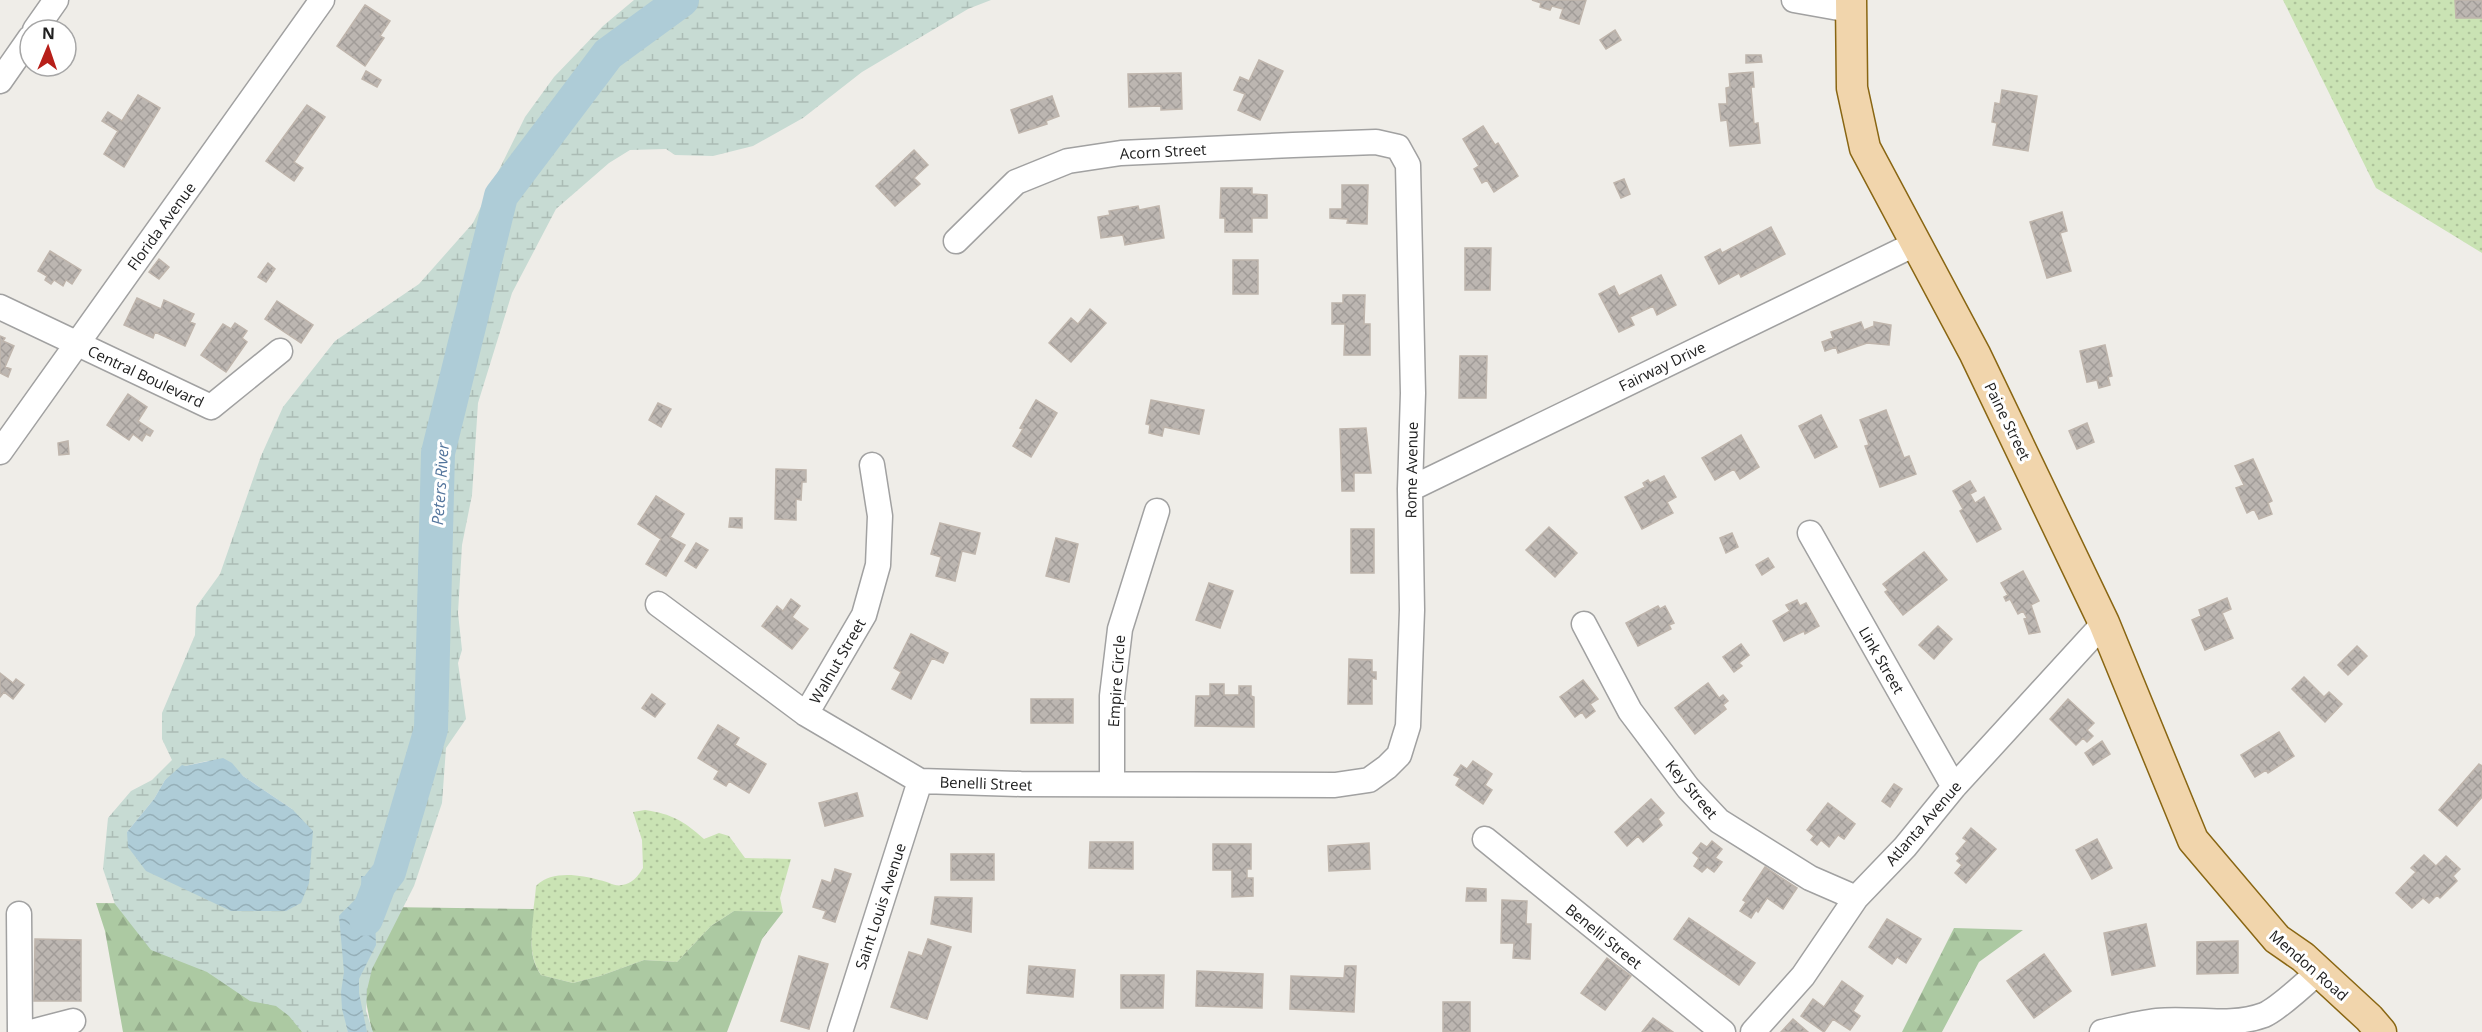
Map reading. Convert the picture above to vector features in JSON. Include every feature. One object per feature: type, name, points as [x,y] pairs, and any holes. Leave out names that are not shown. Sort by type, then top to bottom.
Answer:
[{"type":"main road","name":"Paine Street","points":[[1851,5],[1851,88],[1866,148],[1975,354],[2104,623],[2193,840]]},
{"type":"main road","name":"Mendon Road","points":[[2193,840],[2277,939],[2369,1018],[2380,1032]]},
{"type":"street","points":[[43,18],[56,0]]},
{"type":"street","name":"Florida Avenue","points":[[0,452],[322,0]]},
{"type":"street","points":[[1794,0],[1851,5]]},
{"type":"street","points":[[0,81],[18,55]]},
{"type":"street","name":"Acorn Street","points":[[956,241],[1016,182],[1068,161],[1120,153],[1293,145],[1376,142],[1398,147]]},
{"type":"street","name":"Rome Avenue","points":[[1369,780],[1399,755],[1408,726],[1412,610],[1410,489],[1413,393],[1408,165],[1398,147]]},
{"type":"street","name":"Fairway Drive","points":[[1410,489],[1915,244]]},
{"type":"street","name":"Central Boulevard","points":[[0,307],[211,407],[280,351]]},
{"type":"street","name":"Walnut Street","points":[[806,714],[864,615],[878,565],[880,516],[872,465]]},
{"type":"street","name":"Empire Circle","points":[[1112,784],[1112,696],[1120,628],[1157,511]]},
{"type":"street","name":"Link Street","points":[[1810,532],[1954,787]]},
{"type":"street","name":"Benelli Street","points":[[658,604],[806,714],[920,780],[1021,784],[1335,784],[1369,780]]},
{"type":"street","name":"Atlanta Avenue","points":[[1753,1032],[1803,976],[1856,898],[1905,847],[1954,787],[2104,623]]},
{"type":"street","name":"Key Street","points":[[1584,624],[1630,711],[1688,788],[1719,821],[1810,878],[1856,898]]},
{"type":"street","name":"Saint Louis Avenue","points":[[840,1032],[920,780]]},
{"type":"street","name":"Benelli Street","points":[[1485,839],[1723,1032]]},
{"type":"street","points":[[19,914],[20,1032]]},
{"type":"street","points":[[2102,1032],[2157,1020],[2198,1022],[2250,1019],[2274,1009],[2318,972]]},
{"type":"street","points":[[31,1032],[73,1021]]},
{"type":"green space","points":[[634,0],[991,0],[968,9],[862,72],[803,118],[753,146],[713,156],[675,155],[666,149],[630,150],[609,163],[556,209],[512,293],[478,403],[472,495],[462,545],[458,613],[462,650],[458,663],[466,719],[446,748],[442,803],[414,886],[372,969],[367,990],[366,1011],[373,1032],[302,1032],[289,1016],[276,1006],[250,1001],[207,972],[151,950],[115,904],[103,869],[108,818],[131,791],[152,780],[172,760],[162,739],[162,713],[195,635],[196,607],[220,574],[261,456],[283,407],[335,341],[419,284],[473,223],[525,117],[554,77],[603,26]],"holes":[[[207,761],[233,767],[292,809],[127,832],[154,799],[165,780],[185,766]]]},
{"type":"green space","points":[[2283,0],[2482,0],[2482,253],[2376,188]]},
{"type":"green space","points":[[645,810],[677,819],[704,839],[719,833],[729,836],[745,858],[791,859],[780,898],[783,912],[734,911],[711,926],[677,962],[644,960],[573,983],[541,975],[531,943],[536,886],[550,878],[566,875],[591,878],[617,885],[632,881],[643,868],[642,840],[633,812]]},
{"type":"green space","points":[[96,903],[323,906],[332,1032],[123,1032],[105,931]]},
{"type":"green space","points":[[385,907],[534,909],[532,951],[541,975],[573,983],[644,960],[677,962],[711,926],[734,911],[783,912],[762,939],[727,1032],[372,1032],[361,976]]},
{"type":"green space","points":[[1954,928],[2023,930],[1979,962],[1942,1032],[1902,1032]]},
{"type":"water","points":[[223,758],[232,763],[243,776],[292,809],[313,831],[309,883],[301,903],[286,911],[231,911],[146,871],[128,847],[127,832],[154,799],[165,780],[182,765]]},
{"type":"water","points":[[361,876],[397,876],[375,919],[376,945],[359,979],[359,993],[367,1032],[348,1032],[342,1009],[341,992],[344,972],[339,916],[358,894]]},
{"type":"building","points":[[1532,0],[1586,0],[1579,24],[1560,18],[1563,9],[1552,6],[1550,10],[1540,7],[1541,3]]},
{"type":"building","points":[[2455,0],[2482,0],[2482,18],[2456,18]]},
{"type":"building","points":[[365,5],[390,21],[380,36],[384,38],[365,66],[337,46]]},
{"type":"building","points":[[1615,30],[1621,40],[1606,49],[1600,40]]},
{"type":"building","points":[[1746,55],[1761,55],[1762,62],[1746,63]]},
{"type":"building","points":[[1259,60],[1283,71],[1260,120],[1238,110],[1245,94],[1234,90],[1240,77],[1249,81]]},
{"type":"building","points":[[366,71],[381,80],[377,87],[362,79]]},
{"type":"building","points":[[1753,72],[1754,87],[1751,87],[1754,124],[1758,123],[1760,143],[1730,146],[1727,120],[1721,121],[1719,104],[1727,104],[1726,88],[1730,87],[1729,74]]},
{"type":"building","points":[[1181,73],[1182,109],[1161,110],[1161,106],[1129,107],[1128,74]]},
{"type":"building","points":[[2002,90],[2037,96],[2028,151],[1993,145],[1997,123],[1992,122],[1995,103],[2000,104]]},
{"type":"building","points":[[138,95],[160,108],[124,167],[104,154],[118,131],[102,121],[108,112],[122,121]]},
{"type":"building","points":[[1052,96],[1059,116],[1046,121],[1047,124],[1019,133],[1011,110]]},
{"type":"building","points":[[307,105],[325,117],[294,162],[303,168],[294,181],[266,161]]},
{"type":"building","points":[[1483,126],[1495,145],[1498,143],[1518,176],[1494,192],[1487,180],[1482,183],[1474,169],[1479,166],[1463,139]]},
{"type":"building","points":[[914,150],[928,165],[914,178],[920,184],[895,206],[876,186]]},
{"type":"building","points":[[1624,179],[1630,194],[1621,198],[1614,183]]},
{"type":"building","points":[[1342,185],[1368,185],[1367,224],[1347,223],[1348,219],[1330,218],[1330,209],[1342,209]]},
{"type":"building","points":[[1221,188],[1252,188],[1252,194],[1267,195],[1267,218],[1252,218],[1252,232],[1225,232],[1225,218],[1220,218]]},
{"type":"building","points":[[1138,206],[1139,210],[1159,206],[1164,238],[1125,245],[1123,235],[1101,238],[1098,217],[1110,215],[1109,211]]},
{"type":"building","points":[[2062,212],[2067,231],[2060,233],[2071,271],[2047,278],[2030,222]]},
{"type":"building","points":[[1771,227],[1785,254],[1741,277],[1739,273],[1719,284],[1705,257],[1720,249],[1722,253]]},
{"type":"building","points":[[1465,248],[1491,248],[1490,290],[1465,290]]},
{"type":"building","points":[[50,251],[81,270],[72,284],[66,280],[63,286],[54,280],[51,284],[45,280],[47,276],[38,271]]},
{"type":"building","points":[[159,259],[169,267],[159,279],[149,272]]},
{"type":"building","points":[[1233,260],[1258,260],[1258,294],[1233,294]]},
{"type":"building","points":[[268,263],[275,269],[266,282],[258,277]]},
{"type":"building","points":[[1661,275],[1676,305],[1657,315],[1653,306],[1630,317],[1634,325],[1619,332],[1599,294],[1614,286],[1619,296]]},
{"type":"building","points":[[1343,295],[1365,295],[1364,324],[1370,324],[1370,355],[1344,355],[1345,324],[1332,324],[1332,303],[1343,303]]},
{"type":"building","points":[[137,298],[161,309],[164,300],[194,314],[190,322],[195,324],[185,346],[155,332],[153,338],[124,325]]},
{"type":"building","points":[[277,301],[313,325],[301,343],[265,319]]},
{"type":"building","points":[[1090,309],[1106,323],[1071,362],[1049,343],[1071,318],[1078,324]]},
{"type":"building","points":[[1861,322],[1864,330],[1874,326],[1874,322],[1891,325],[1889,345],[1867,343],[1838,353],[1836,347],[1825,351],[1822,342],[1833,338],[1831,332]]},
{"type":"building","points":[[235,323],[247,331],[242,338],[247,342],[226,372],[201,355],[223,324],[231,329]]},
{"type":"building","points":[[0,336],[5,338],[3,341],[14,346],[5,367],[11,369],[8,377],[0,373]]},
{"type":"building","points":[[2105,345],[2112,376],[2108,377],[2110,385],[2099,388],[2097,380],[2087,382],[2080,351]]},
{"type":"building","points":[[1460,356],[1487,356],[1486,398],[1459,398]]},
{"type":"building","points":[[128,394],[147,407],[138,421],[153,431],[150,436],[146,434],[142,441],[133,434],[129,440],[107,425]]},
{"type":"building","points":[[1036,400],[1057,413],[1031,457],[1013,446]]},
{"type":"building","points":[[1151,400],[1204,410],[1199,434],[1164,427],[1162,436],[1149,433],[1150,425],[1146,424]]},
{"type":"building","points":[[658,403],[671,409],[661,427],[649,420]]},
{"type":"building","points":[[1886,410],[1904,458],[1909,456],[1916,474],[1880,487],[1865,446],[1869,445],[1860,420]]},
{"type":"building","points":[[1821,415],[1837,447],[1815,458],[1799,426]]},
{"type":"building","points":[[2087,423],[2094,442],[2077,449],[2069,431]]},
{"type":"building","points":[[1366,428],[1371,473],[1354,473],[1354,491],[1342,491],[1340,429]]},
{"type":"building","points":[[1741,435],[1759,467],[1740,479],[1734,469],[1715,480],[1702,458]]},
{"type":"building","points":[[68,441],[69,454],[59,455],[58,443]]},
{"type":"building","points":[[2253,459],[2272,501],[2268,503],[2272,514],[2259,519],[2254,509],[2247,513],[2236,488],[2244,485],[2235,466]]},
{"type":"building","points":[[776,469],[806,470],[806,482],[802,482],[801,500],[796,499],[796,520],[775,519]]},
{"type":"building","points":[[1664,476],[1676,497],[1667,502],[1673,513],[1642,529],[1625,497],[1645,487],[1643,483],[1648,480],[1650,483]]},
{"type":"building","points":[[1970,481],[1976,491],[1970,494],[1975,503],[1984,497],[2001,529],[1977,542],[1960,511],[1963,509],[1953,491]]},
{"type":"building","points":[[656,496],[684,514],[670,537],[685,545],[666,576],[646,564],[661,539],[638,524]]},
{"type":"building","points":[[730,518],[742,518],[742,528],[729,527]]},
{"type":"building","points":[[940,523],[980,533],[975,554],[962,551],[955,581],[936,576],[941,557],[931,554]]},
{"type":"building","points":[[1549,527],[1577,553],[1555,577],[1526,550]]},
{"type":"building","points":[[1351,529],[1374,529],[1374,573],[1351,573]]},
{"type":"building","points":[[1732,533],[1738,547],[1726,553],[1720,538]]},
{"type":"building","points":[[1056,538],[1078,544],[1069,582],[1046,576]]},
{"type":"building","points":[[696,543],[708,550],[696,568],[685,561]]},
{"type":"building","points":[[1924,552],[1947,580],[1903,615],[1885,592],[1888,590],[1883,584]]},
{"type":"building","points":[[1768,558],[1774,567],[1762,575],[1756,565]]},
{"type":"building","points":[[2023,571],[2039,601],[2031,605],[2040,632],[2029,634],[2024,619],[2027,618],[2023,611],[2018,614],[2010,599],[2006,601],[2004,597],[2008,595],[2001,583]]},
{"type":"building","points":[[1209,583],[1233,591],[1220,628],[1196,620]]},
{"type":"building","points":[[2227,598],[2231,609],[2222,613],[2233,638],[2205,650],[2192,620],[2201,616],[2199,610]]},
{"type":"building","points":[[791,599],[800,606],[792,617],[808,629],[792,649],[762,626],[777,606],[783,611]]},
{"type":"building","points":[[1797,600],[1800,606],[1806,603],[1819,626],[1805,634],[1804,631],[1784,641],[1773,621],[1790,611],[1786,605]]},
{"type":"building","points":[[1658,606],[1660,609],[1665,606],[1674,623],[1669,625],[1671,629],[1638,646],[1626,623]]},
{"type":"building","points":[[1938,626],[1952,639],[1934,659],[1919,645]]},
{"type":"building","points":[[911,634],[948,653],[943,663],[932,658],[911,699],[892,689],[901,672],[894,668]]},
{"type":"building","points":[[1741,644],[1749,655],[1739,663],[1742,666],[1734,672],[1723,657]]},
{"type":"building","points":[[2357,646],[2367,656],[2348,675],[2338,665]]},
{"type":"building","points":[[1349,659],[1372,660],[1372,672],[1376,672],[1376,679],[1372,678],[1372,704],[1348,704]]},
{"type":"building","points":[[0,673],[13,683],[16,679],[24,685],[13,699],[4,692],[0,697]]},
{"type":"building","points":[[2304,677],[2324,697],[2329,692],[2342,704],[2325,722],[2292,689]]},
{"type":"building","points":[[1583,680],[1598,699],[1590,704],[1595,711],[1586,718],[1582,712],[1575,717],[1560,697]]},
{"type":"building","points":[[1708,683],[1719,698],[1723,695],[1728,701],[1723,705],[1726,709],[1695,734],[1675,708]]},
{"type":"building","points":[[1210,684],[1224,684],[1224,695],[1239,695],[1239,686],[1251,686],[1251,696],[1254,697],[1254,727],[1195,726],[1196,696],[1210,696]]},
{"type":"building","points":[[652,694],[665,704],[655,717],[642,708]]},
{"type":"building","points":[[1031,699],[1073,699],[1073,723],[1031,723]]},
{"type":"building","points":[[2068,699],[2094,723],[2087,730],[2093,736],[2087,742],[2083,738],[2076,745],[2050,719]]},
{"type":"building","points":[[718,725],[739,738],[735,745],[766,764],[749,793],[729,781],[726,786],[714,779],[719,771],[698,758]]},
{"type":"building","points":[[2279,732],[2294,756],[2268,773],[2266,770],[2255,777],[2241,755]]},
{"type":"building","points":[[2102,741],[2110,754],[2093,765],[2085,753]]},
{"type":"building","points":[[1473,761],[1492,774],[1485,785],[1492,790],[1483,804],[1456,785],[1460,778],[1454,775],[1461,765],[1467,769]]},
{"type":"building","points":[[2479,764],[2482,766],[2482,797],[2457,826],[2439,810]]},
{"type":"building","points":[[1894,784],[1902,789],[1890,807],[1882,801]]},
{"type":"building","points":[[857,793],[863,816],[825,826],[819,803]]},
{"type":"building","points":[[1651,799],[1664,813],[1658,819],[1662,825],[1643,842],[1638,836],[1627,846],[1615,832]]},
{"type":"building","points":[[1828,803],[1855,824],[1844,839],[1838,835],[1829,847],[1821,840],[1817,845],[1811,840],[1814,836],[1807,830]]},
{"type":"building","points":[[1971,828],[1996,849],[1966,883],[1955,873],[1962,865],[1957,861],[1960,858],[1956,854],[1967,841],[1963,838]]},
{"type":"building","points":[[2097,839],[2112,868],[2092,879],[2076,850]]},
{"type":"building","points":[[1712,841],[1722,849],[1715,858],[1722,862],[1714,872],[1707,867],[1702,872],[1694,866],[1699,858],[1693,853],[1701,843],[1707,847]]},
{"type":"building","points":[[1090,842],[1133,842],[1133,869],[1089,868]]},
{"type":"building","points":[[1369,843],[1370,869],[1329,871],[1328,846]]},
{"type":"building","points":[[1213,844],[1251,844],[1251,869],[1247,869],[1247,878],[1253,878],[1253,896],[1232,897],[1232,870],[1213,870]]},
{"type":"building","points":[[951,854],[994,854],[994,880],[951,880]]},
{"type":"building","points":[[2424,855],[2436,866],[2446,856],[2460,869],[2453,876],[2457,881],[2440,898],[2437,895],[2429,903],[2423,898],[2412,908],[2396,893],[2416,872],[2411,868]]},
{"type":"building","points":[[1765,867],[1797,888],[1783,909],[1767,898],[1751,918],[1740,911],[1746,902],[1743,900]]},
{"type":"building","points":[[835,869],[851,874],[835,922],[823,918],[826,911],[813,907],[822,880],[831,883]]},
{"type":"building","points":[[1467,888],[1486,889],[1486,901],[1466,901]]},
{"type":"building","points":[[935,897],[972,898],[971,932],[931,924]]},
{"type":"building","points":[[1502,900],[1527,901],[1526,924],[1531,924],[1530,959],[1513,958],[1514,943],[1501,943]]},
{"type":"building","points":[[1689,918],[1755,963],[1739,985],[1674,939]]},
{"type":"building","points":[[1887,919],[1921,939],[1906,963],[1897,957],[1892,964],[1869,947]]},
{"type":"building","points":[[2146,924],[2155,966],[2112,975],[2104,933]]},
{"type":"building","points":[[35,939],[81,940],[81,1001],[34,1001]]},
{"type":"building","points":[[928,939],[951,947],[927,1019],[891,1007],[909,952],[922,956]]},
{"type":"building","points":[[2238,941],[2238,973],[2197,974],[2197,942]]},
{"type":"building","points":[[2044,954],[2071,991],[2034,1018],[2007,981]]},
{"type":"building","points":[[799,956],[828,964],[809,1029],[781,1021]]},
{"type":"building","points":[[1607,958],[1631,976],[1605,1010],[1581,993]]},
{"type":"building","points":[[1029,966],[1075,970],[1073,997],[1027,993]]},
{"type":"building","points":[[1345,966],[1356,966],[1354,1012],[1290,1009],[1291,976],[1344,978]]},
{"type":"building","points":[[1197,971],[1263,974],[1262,1008],[1196,1006]]},
{"type":"building","points":[[1121,975],[1164,975],[1163,1008],[1121,1008]]},
{"type":"building","points":[[1842,981],[1863,996],[1853,1011],[1860,1016],[1850,1030],[1833,1019],[1824,1032],[1801,1016],[1813,999],[1824,1007]]},
{"type":"building","points":[[1443,1002],[1470,1002],[1470,1032],[1443,1032]]},
{"type":"building","points":[[1653,1018],[1673,1032],[1642,1032]]},
{"type":"building","points":[[1793,1019],[1808,1032],[1781,1032]]},
{"type":"waterway","name":"Peters River","points":[[366,919],[379,885],[389,872],[431,729],[438,453],[501,196],[608,54],[682,0]]}]
